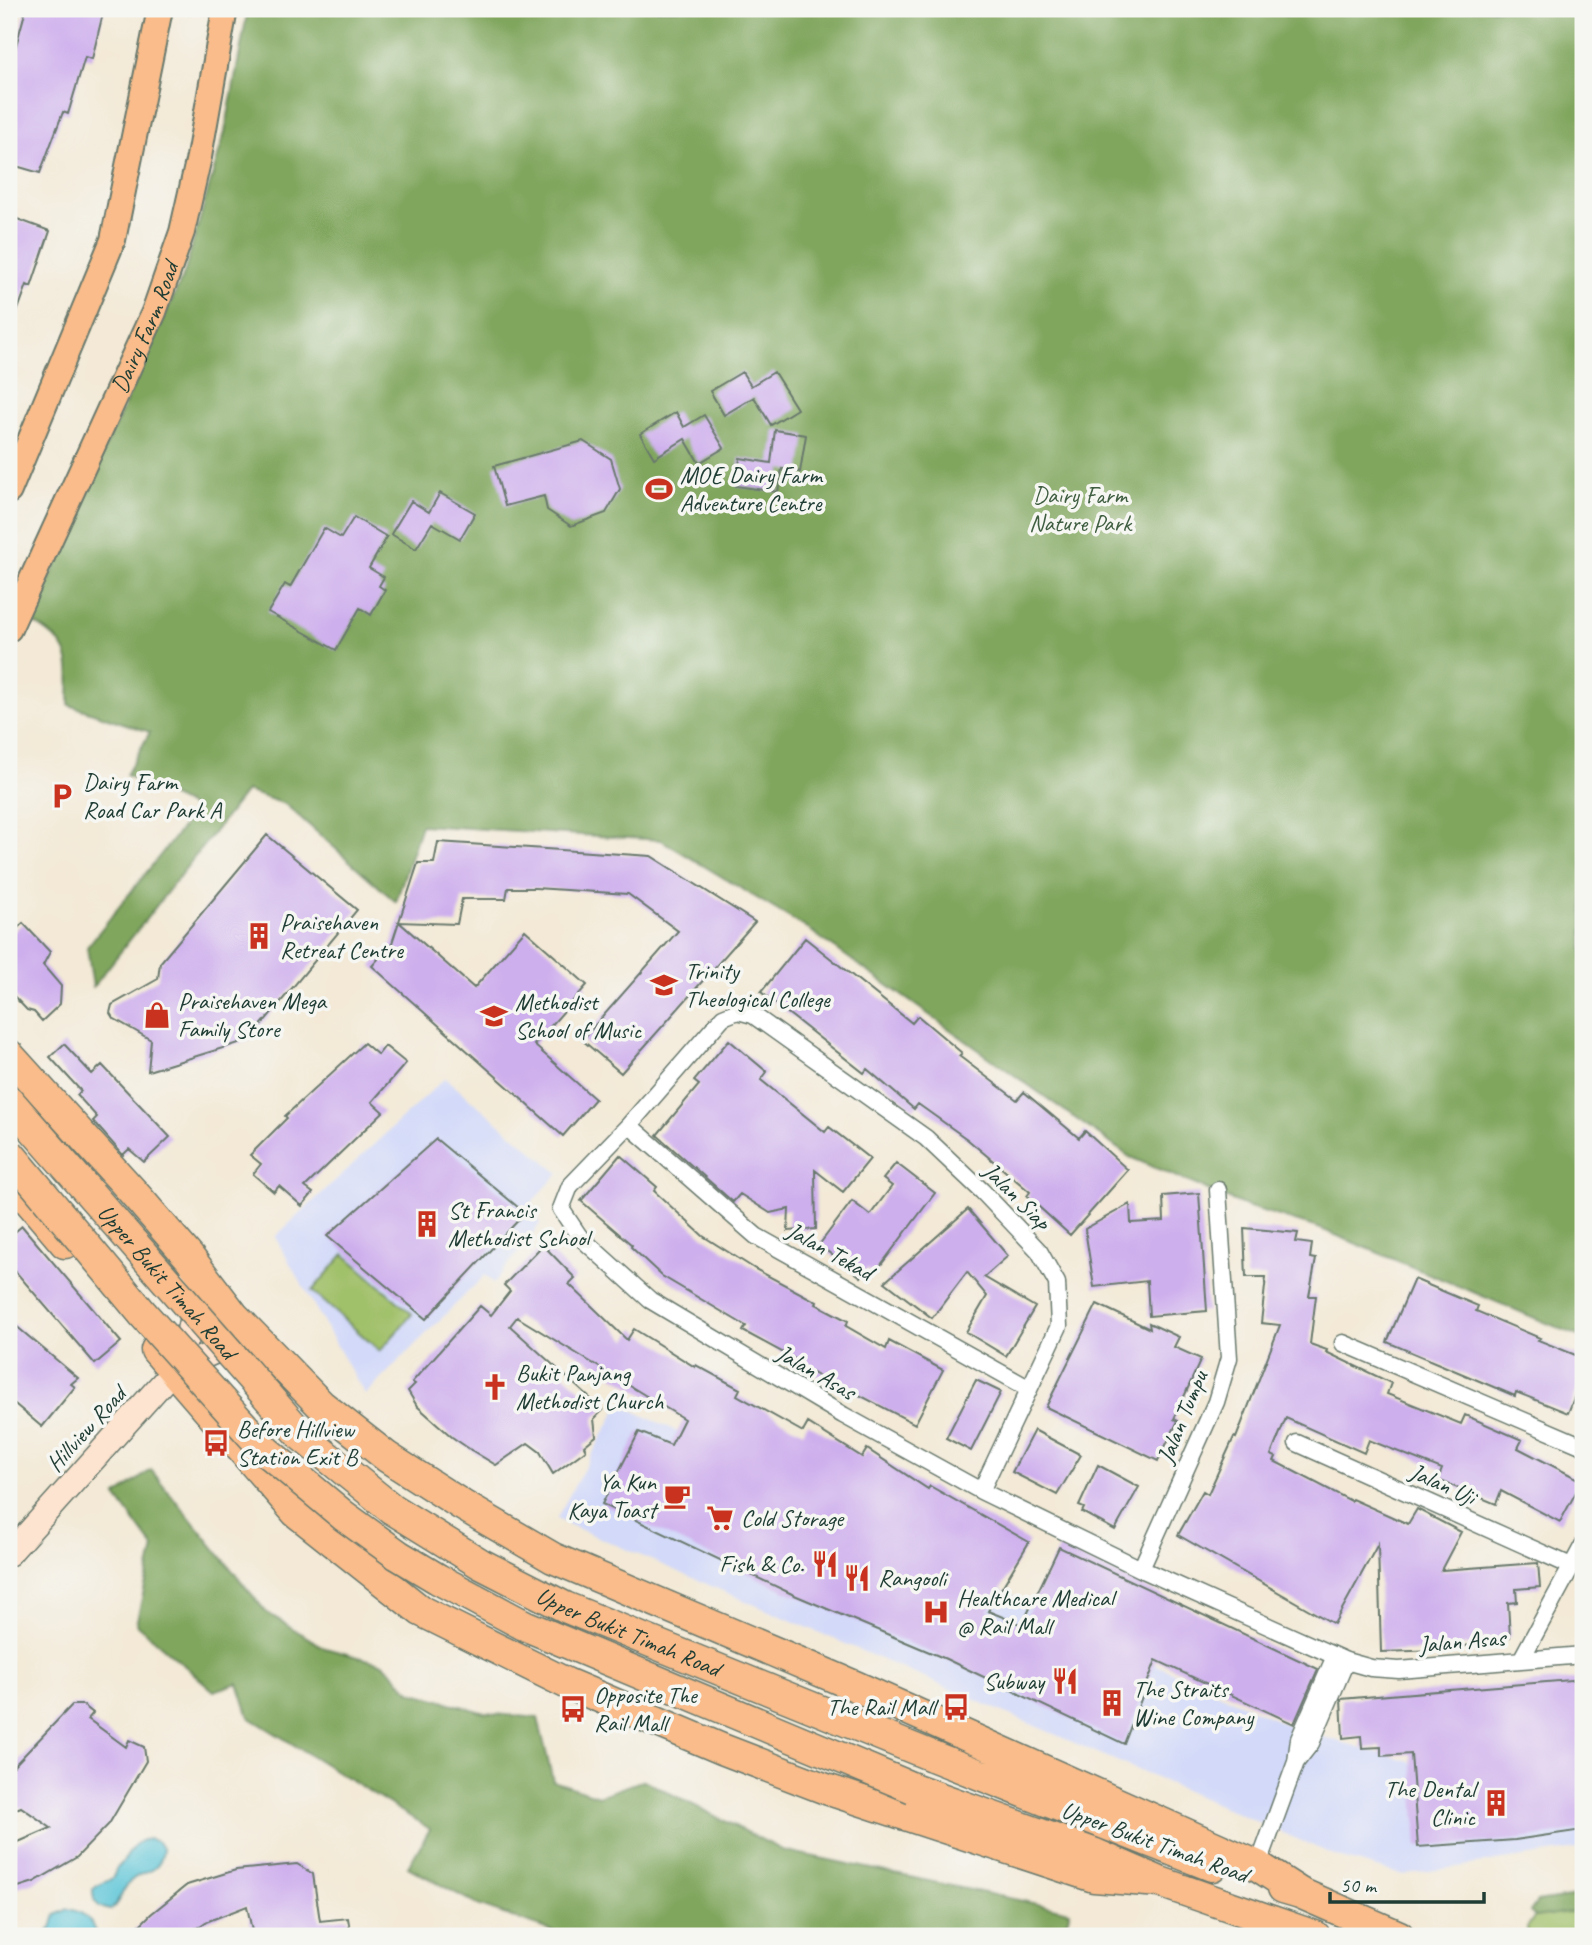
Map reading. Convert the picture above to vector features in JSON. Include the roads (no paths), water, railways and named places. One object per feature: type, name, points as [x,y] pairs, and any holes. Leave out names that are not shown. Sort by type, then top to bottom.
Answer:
[{"type":"highway","points":[[9,1055],[133,1192],[189,1257],[234,1316],[280,1365],[321,1405],[387,1457],[462,1506],[554,1558],[855,1686],[1258,1866],[1300,1893]]},
{"type":"highway","name":"Upper Bukit Timah Road","points":[[9,1101],[303,1437],[392,1509],[481,1564],[565,1607],[932,1756],[1208,1865],[1300,1893],[1399,1936]]},
{"type":"highway","name":"Upper Bukit Timah Road","points":[[9,1153],[143,1314],[266,1451],[344,1516],[398,1555],[438,1579],[524,1625],[913,1788],[1093,1853],[1160,1882],[1315,1936]]},
{"type":"highway","points":[[9,1177],[296,1512],[421,1611],[566,1683],[722,1749],[826,1789],[1094,1877],[1160,1882]]},
{"type":"main road","points":[[9,491],[113,240],[160,9]]},
{"type":"main road","name":"Dairy Farm Road","points":[[9,629],[137,352],[158,300],[181,232],[196,170],[225,9]]},
{"type":"street","name":"Jalan Asas","points":[[753,1015],[738,1011],[723,1017],[629,1125],[570,1186],[561,1209],[579,1237],[650,1300],[844,1415],[981,1491],[1141,1569],[1341,1658],[1371,1668],[1399,1670],[1583,1655]]},
{"type":"street","name":"Jalan Siap","points":[[753,1015],[926,1138],[1040,1251],[1057,1283],[1059,1326],[981,1491]]},
{"type":"street","name":"Jalan Tekad","points":[[629,1125],[757,1236],[1028,1388]]},
{"type":"street","name":"Jalan Tumpu","points":[[1141,1569],[1216,1402],[1230,1358],[1218,1190]]},
{"type":"street","points":[[174,1370],[191,1324],[197,1288],[189,1257]]},
{"type":"street","points":[[1343,1343],[1583,1446]]},
{"type":"street","points":[[174,1370],[217,1352],[247,1351],[280,1365]]},
{"type":"street","name":"Hillview Road","points":[[9,1554],[174,1370]]},
{"type":"street","name":"Jalan Uji","points":[[1297,1443],[1571,1566]]},
{"type":"street","points":[[1522,1658],[1583,1545]]},
{"type":"street","points":[[1258,1866],[1296,1762],[1298,1739],[1341,1658]]},
{"type":"water","points":[[150,1839],[158,1842],[163,1850],[155,1868],[133,1879],[110,1910],[99,1906],[95,1901],[93,1889],[113,1877],[134,1846]]},
{"type":"water","points":[[68,1909],[82,1914],[91,1922],[95,1932],[92,1936],[44,1936],[52,1928],[56,1915]]},
{"type":"place","name":"MOE Dairy Farm Adventure Centre","points":[[659,489]]},
{"type":"place","name":"Dairy Farm Road Car Park A","points":[[62,796]]},
{"type":"place","name":"Praisehaven Retreat Centre","points":[[259,936]]},
{"type":"place","name":"Trinity Theological College","points":[[664,985]]},
{"type":"place","name":"Praisehaven Mega Family Store","points":[[157,1015]]},
{"type":"place","name":"Methodist School of Music","points":[[494,1016]]},
{"type":"place","name":"St Francis Methodist School","points":[[427,1224]]},
{"type":"place","name":"Bukit Panjang Methodist Church","points":[[495,1387]]},
{"type":"place","name":"Before Hillview Station Exit B","points":[[216,1443]]},
{"type":"place","name":"Ya Kun Kaya Toast","points":[[677,1496]]},
{"type":"place","name":"Cold Storage","points":[[720,1518]]},
{"type":"place","name":"Fish & Co.","points":[[825,1564]]},
{"type":"place","name":"Rangooli","points":[[857,1578]]},
{"type":"place","name":"Healthcare Medical @ Rail Mall","points":[[936,1612]]},
{"type":"place","name":"Subway","points":[[1065,1681]]},
{"type":"place","name":"The Straits Wine Company","points":[[1112,1703]]},
{"type":"place","name":"The Rail Mall","points":[[956,1707]]},
{"type":"place","name":"Opposite The Rail Mall","points":[[573,1709]]},
{"type":"place","name":"The Dental Clinic","points":[[1496,1803]]},
{"type":"park label","name":"Dairy Farm Nature Park","points":[[1080,509]]}]
